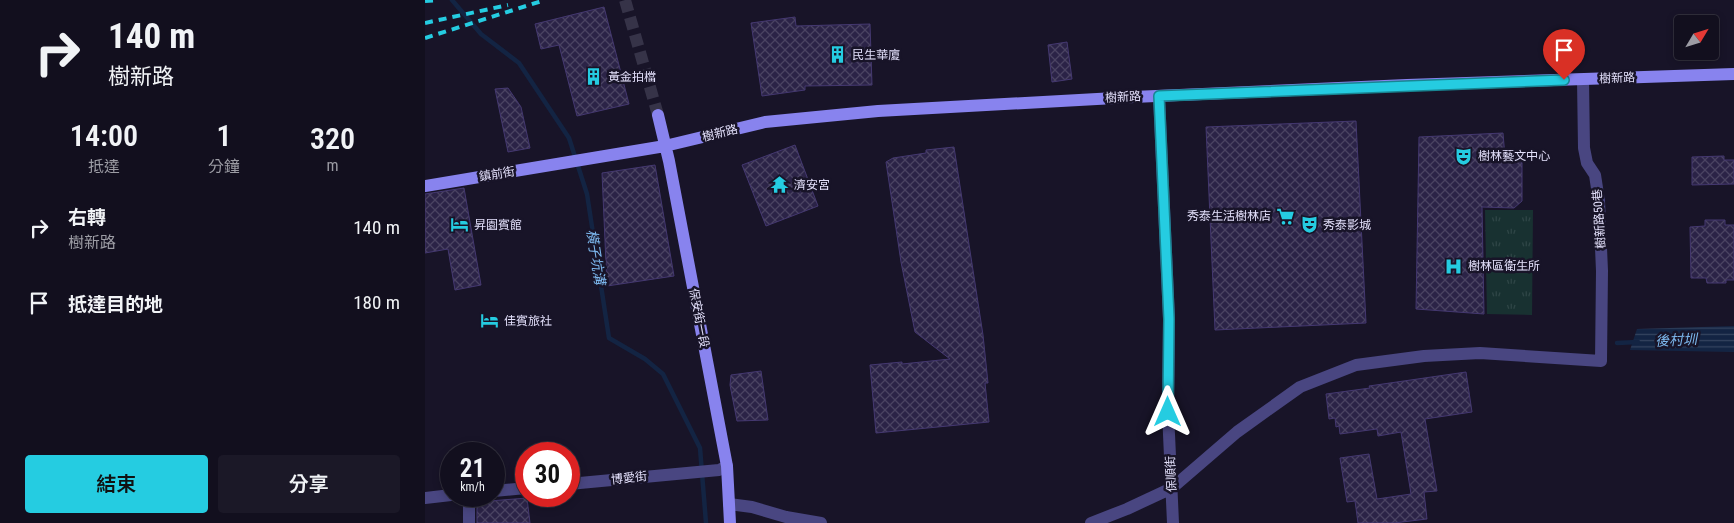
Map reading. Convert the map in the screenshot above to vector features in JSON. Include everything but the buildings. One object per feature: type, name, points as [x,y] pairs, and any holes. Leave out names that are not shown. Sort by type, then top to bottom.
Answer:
[{"type":"main road","name":"樹新路","points":[[665,146],[774,121],[878,111],[1159,96],[1734,74]]},
{"type":"main road","name":"保安街一段","points":[[658,115],[723,468],[730,523]]},
{"type":"main road","name":"鎮前街","points":[[425,186],[665,146]]},
{"type":"street","name":"樹新路50巷","points":[[1172,488],[1237,432],[1299,388],[1356,365],[1424,356],[1480,353],[1601,361],[1602,271],[1599,201],[1595,175],[1587,163],[1584,148],[1583,80]]},
{"type":"street","name":"保順街","points":[[1159,96],[1169,319],[1168,412],[1173,523]]},
{"type":"street","name":"博愛街","points":[[580,483],[723,468]]},
{"type":"street","points":[[1091,523],[1172,488]]},
{"type":"street","points":[[425,498],[440,496]]},
{"type":"street","points":[[729,504],[821,523]]},
{"type":"street","points":[[469,507],[469,523]]},
{"type":"green space","points":[[1485,210],[1533,210],[1532,315],[1487,314]]},
{"type":"water","points":[[1734,326],[1734,352],[1630,350],[1637,329]]},
{"type":"waterway","name":"橫子坑溝","points":[[452,0],[481,34],[519,63],[569,138],[587,194],[609,338],[645,359],[663,374],[700,448],[706,523]]},
{"type":"waterway","name":"後村圳","points":[[1617,343],[1638,342]]},
{"type":"tunnel","points":[[625,0],[658,115]]},
{"type":"railway","points":[[425,1],[438,0]]},
{"type":"railway","points":[[425,38],[545,0]]},
{"type":"railway","points":[[425,23],[508,5]]},
{"type":"place","name":"民生華廈","points":[[838,55]]},
{"type":"place","name":"黃金拍檔","points":[[594,77]]},
{"type":"place","name":"樹林藝文中心","points":[[1464,156]]},
{"type":"place","name":"濟安宮","points":[[780,185]]},
{"type":"place","name":"秀泰生活樹林店","points":[[1285,216]]},
{"type":"place","name":"昇園賓館","points":[[460,225]]},
{"type":"place","name":"秀泰影城","points":[[1309,225]]},
{"type":"place","name":"樹林區衛生所","points":[[1454,266]]},
{"type":"place","name":"佳賓旅社","points":[[490,321]]},
{"type":"route","points":[[1168,412],[1169,319],[1159,96],[1423,84],[1564,80]]}]
